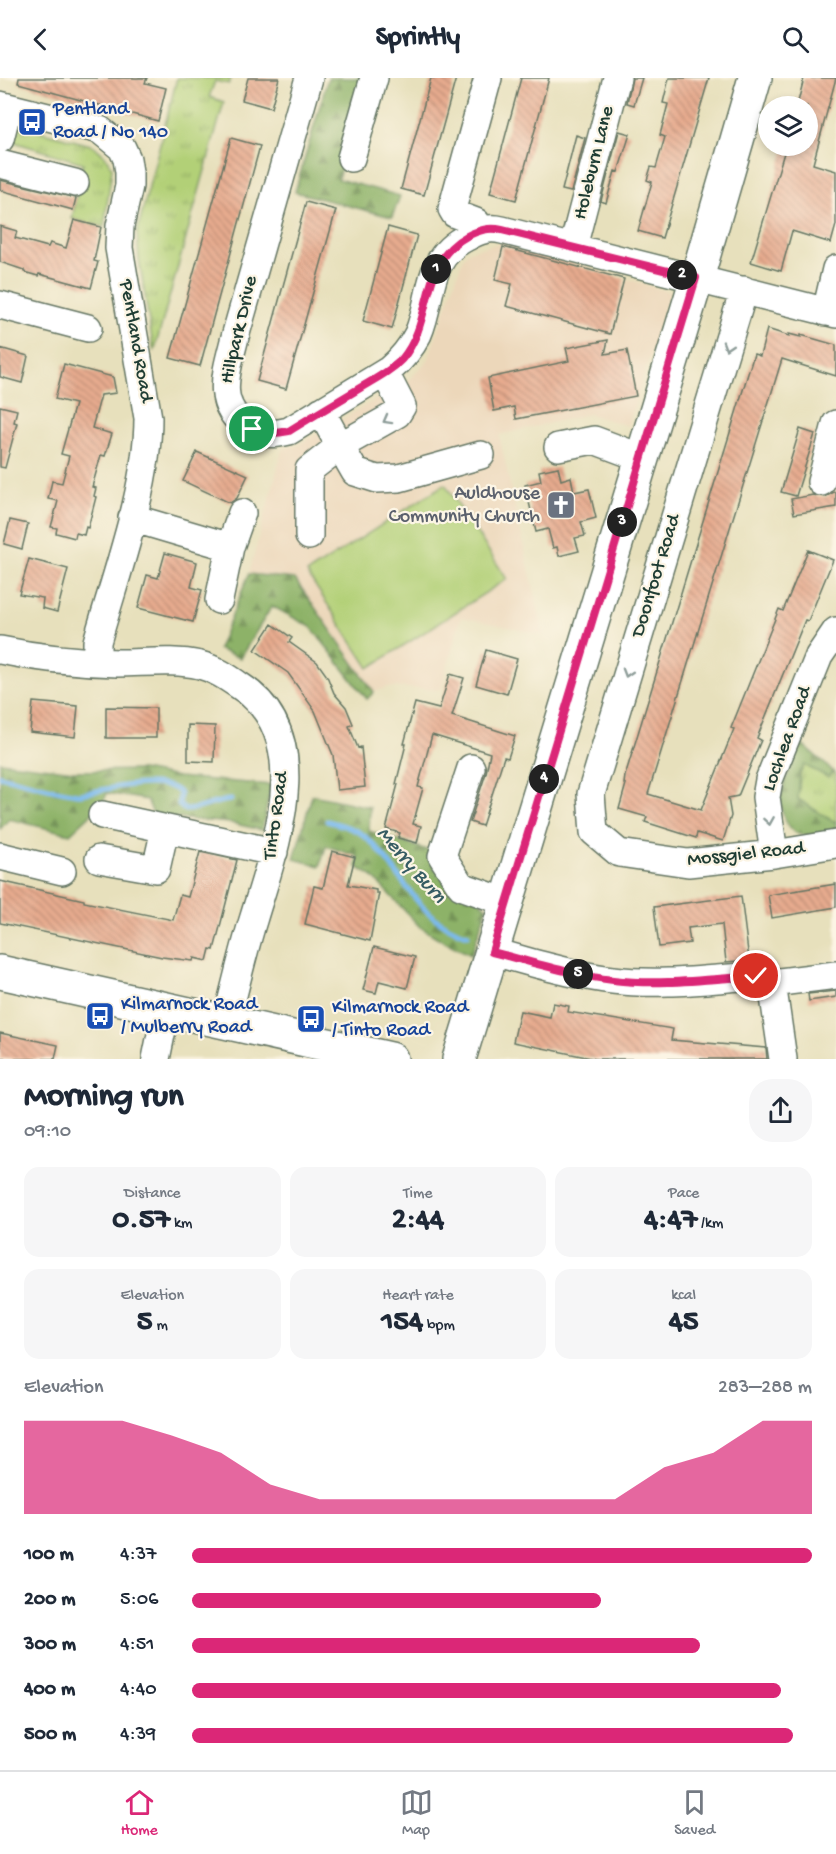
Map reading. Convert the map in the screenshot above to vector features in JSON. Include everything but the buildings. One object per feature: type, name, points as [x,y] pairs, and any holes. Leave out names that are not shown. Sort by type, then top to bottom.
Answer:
[{"type":"main road","points":[[459,1059],[755,78]]},
{"type":"main road","points":[[0,972],[391,1059]]},
{"type":"street","name":"Hillpark Drive","points":[[309,78],[227,371],[225,391],[227,402],[242,423],[262,433],[276,434],[289,431],[385,373],[401,360],[418,333],[437,265],[455,245],[479,231]]},
{"type":"street","points":[[351,158],[374,78]]},
{"type":"street","points":[[488,78],[452,209],[455,214],[476,222],[479,231],[493,228],[502,230],[831,313],[836,269]]},
{"type":"street","name":"Holeburn Lane","points":[[573,247],[616,78]]},
{"type":"street","points":[[0,139],[4,106]]},
{"type":"street","name":"Pentland Road","points":[[4,106],[100,130],[122,148],[127,159],[129,186],[120,226],[119,248],[148,418],[148,440],[145,465],[132,518],[97,642],[97,662]]},
{"type":"street","points":[[0,164],[75,183]]},
{"type":"street","name":"Doonfoot Road","points":[[619,853],[594,832],[591,794],[744,290]]},
{"type":"street","points":[[0,305],[88,328]]},
{"type":"street","points":[[309,536],[309,470],[340,446],[397,414],[402,406],[385,373]]},
{"type":"street","points":[[321,411],[355,472],[377,479],[399,478],[481,456]]},
{"type":"street","points":[[821,483],[836,424]]},
{"type":"street","points":[[558,447],[594,440],[642,458]]},
{"type":"street","points":[[219,600],[230,547],[242,513]]},
{"type":"street","points":[[132,518],[230,547]]},
{"type":"street","name":"Lochlea Road","points":[[774,854],[766,797],[769,780],[819,656],[836,631]]},
{"type":"street","name":"Tinto Road","points":[[0,650],[23,655],[97,662],[198,665],[223,674],[252,693],[274,722],[282,743],[285,783],[274,852],[253,918],[226,1023]]},
{"type":"street","points":[[471,768],[442,856],[461,886],[506,902]]},
{"type":"street","points":[[102,815],[274,852]]},
{"type":"street","points":[[99,859],[156,869],[165,829]]},
{"type":"street","name":"Mossgiel Road","points":[[619,853],[688,863],[774,854],[836,844]]},
{"type":"street","points":[[0,856],[62,871]]},
{"type":"street","points":[[492,952],[578,974],[612,980],[657,982],[756,976],[772,983],[836,975]]},
{"type":"street","points":[[772,983],[783,1059]]},
{"type":"street","points":[[156,1059],[166,1010]]},
{"type":"shaded area","points":[[504,242],[670,292],[628,426],[589,414],[499,435],[544,635],[461,617],[441,690],[389,687],[374,692],[295,579],[249,574],[283,448],[296,446],[409,380],[428,360],[463,258],[469,251]]},
{"type":"green space","points":[[177,78],[231,78],[229,84],[215,81],[209,97],[224,102],[154,352],[137,233]]},
{"type":"green space","points":[[328,78],[365,78],[338,179],[400,196],[392,217],[295,192]]},
{"type":"green space","points":[[17,125],[94,146],[105,156],[112,168],[104,227],[72,219],[83,163],[14,142]]},
{"type":"green space","points":[[445,484],[507,579],[369,668],[307,573]]},
{"type":"green space","points":[[249,574],[295,579],[374,692],[367,699],[311,627],[272,606],[240,658],[218,649]]},
{"type":"green space","points":[[801,743],[834,772],[828,777],[804,765],[800,774],[798,799],[836,822],[836,831],[803,835],[792,830],[784,818],[781,805],[782,792]]},
{"type":"green space","points":[[0,762],[74,771],[142,770],[178,777],[271,785],[262,830],[231,823],[154,816],[147,800],[107,793],[103,803],[70,834],[9,819],[0,829]]},
{"type":"green space","points":[[804,764],[828,777],[834,772],[836,775],[836,822],[798,799],[800,774]]},
{"type":"green space","points":[[312,795],[370,807],[369,831],[430,851],[487,908],[471,955],[420,927],[373,877],[357,867],[358,856],[326,846],[320,866],[294,859]]},
{"type":"waterway","name":"Merry Burn","points":[[0,776],[76,794],[133,785],[172,787],[180,793],[179,805],[185,810],[231,800]]},
{"type":"waterway","name":"Merry Burn","points":[[327,821],[362,834],[388,861],[421,905],[449,927],[468,935]]},
{"type":"place","name":"Pentland Road / No 140","points":[[32,122]]},
{"type":"place","name":"Auldhouse Community Church","points":[[561,505]]},
{"type":"place","name":"Kilmarnock Road / Mulberry Road","points":[[100,1016]]},
{"type":"place","name":"Kilmarnock Road / Tinto Road","points":[[311,1019]]},
{"type":"route","points":[[252,429],[262,433],[276,434],[289,431],[385,373],[401,360],[418,333],[437,265],[455,245],[479,231],[493,228],[696,278],[492,952],[578,974],[612,980],[657,982],[756,976]]}]
